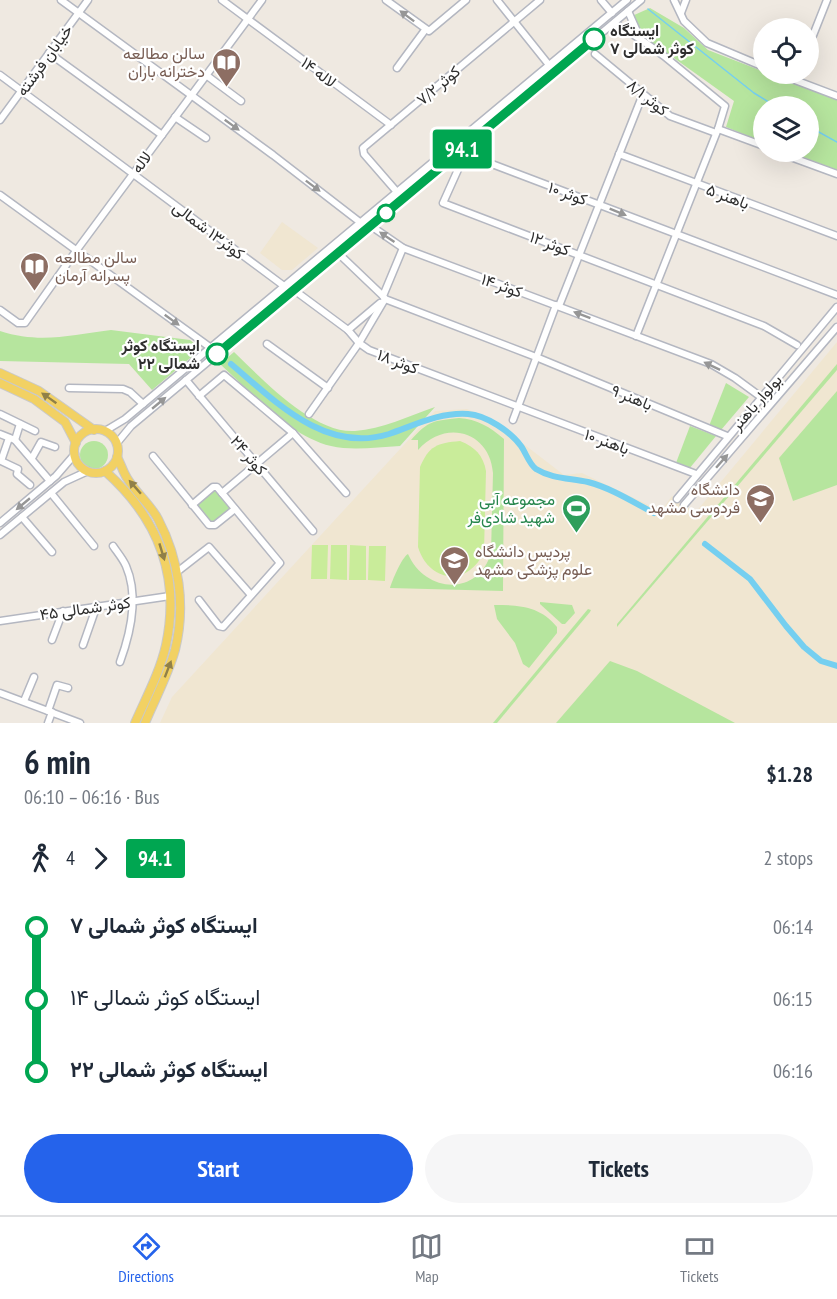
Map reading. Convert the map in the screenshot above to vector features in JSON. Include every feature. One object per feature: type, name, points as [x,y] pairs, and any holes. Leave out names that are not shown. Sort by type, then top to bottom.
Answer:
[{"type":"main road","points":[[0,373],[39,391],[94,430]]},
{"type":"main road","points":[[0,383],[34,399],[65,422],[76,443]]},
{"type":"main road","points":[[117,457],[111,467],[105,471],[88,471],[79,465],[75,454],[76,443],[83,434],[94,430],[105,431],[117,443],[117,457],[128,479],[157,517],[167,537],[177,572],[180,600],[175,650],[146,723]]},
{"type":"main road","points":[[105,471],[120,485],[149,522],[163,556],[170,596],[165,647],[135,723]]},
{"type":"street","points":[[61,0],[273,155],[361,223]]},
{"type":"street","name":"خیابان فرشته","points":[[0,120],[88,0]]},
{"type":"street","name":"لاله ۱۴","points":[[222,0],[391,124]]},
{"type":"street","name":"لاله","points":[[0,310],[22,324],[25,323],[262,0]]},
{"type":"street","points":[[386,0],[427,30]]},
{"type":"street","points":[[397,68],[427,30],[466,0]]},
{"type":"street","points":[[497,0],[549,65]]},
{"type":"street","name":"کوثر ۷/۲","points":[[397,192],[363,148],[540,0]]},
{"type":"street","points":[[601,0],[612,13]]},
{"type":"street","points":[[105,431],[125,419],[211,348],[627,0]]},
{"type":"street","points":[[117,443],[131,426],[436,171],[462,153],[641,0]]},
{"type":"street","points":[[674,0],[684,21],[714,47],[753,63]]},
{"type":"street","points":[[681,13],[686,0]]},
{"type":"street","points":[[819,20],[827,0]]},
{"type":"street","points":[[628,11],[640,39]]},
{"type":"street","points":[[614,24],[640,39],[723,102],[725,109],[636,336]]},
{"type":"street","points":[[49,53],[162,135]]},
{"type":"street","name":"کوثر ۸/۱","points":[[595,54],[670,116],[753,142]]},
{"type":"street","name":"کوثر۱۳ شمالی","points":[[0,75],[284,286]]},
{"type":"street","points":[[206,75],[242,101]]},
{"type":"street","points":[[812,84],[837,96]]},
{"type":"street","points":[[513,420],[536,357],[643,94]]},
{"type":"street","points":[[175,117],[206,138]]},
{"type":"street","name":"کوثر ۱۲","points":[[462,153],[443,203],[764,326],[797,345]]},
{"type":"street","name":"کوثر ۱۰","points":[[462,153],[837,295]]},
{"type":"street","name":"باهنر ۵","points":[[619,154],[837,236]]},
{"type":"street","points":[[804,162],[837,174]]},
{"type":"street","points":[[430,165],[436,171]]},
{"type":"street","points":[[409,182],[414,190]]},
{"type":"street","points":[[0,195],[211,348]]},
{"type":"street","name":"کوثر ۱۴","points":[[371,226],[403,248],[711,364],[761,397]]},
{"type":"street","points":[[309,414],[359,343],[384,298],[403,248]]},
{"type":"street","points":[[338,253],[384,298]]},
{"type":"street","name":"کوثر ۱۸","points":[[294,290],[348,330],[359,343],[369,350],[517,408]]},
{"type":"street","points":[[348,330],[384,298]]},
{"type":"street","name":"باهنر ۹","points":[[384,298],[536,357],[727,436]]},
{"type":"street","name":"بولوار باهنر","points":[[837,307],[678,496],[686,503],[837,327]]},
{"type":"street","points":[[827,319],[837,327]]},
{"type":"street","points":[[267,344],[328,388]]},
{"type":"street","points":[[199,396],[224,375],[293,433],[346,493]]},
{"type":"street","name":"کوثر ۲۴","points":[[186,380],[313,531]]},
{"type":"street","points":[[69,388],[123,389],[143,404]]},
{"type":"street","name":"باهنر ۱۰","points":[[517,408],[696,474]]},
{"type":"street","points":[[0,414],[35,431]]},
{"type":"street","points":[[20,424],[1,454],[1,461],[18,469],[17,474],[30,485]]},
{"type":"street","points":[[222,493],[293,433]]},
{"type":"street","points":[[0,434],[12,439],[32,458],[50,481]]},
{"type":"street","points":[[32,458],[41,442],[55,447]]},
{"type":"street","points":[[0,523],[50,481],[75,454]]},
{"type":"street","points":[[153,456],[209,525],[212,526],[235,509]]},
{"type":"street","points":[[0,535],[64,482],[88,471]]},
{"type":"street","points":[[192,505],[213,486],[217,486],[280,563],[221,627],[199,600]]},
{"type":"street","points":[[51,493],[94,546]]},
{"type":"street","points":[[22,517],[52,552]]},
{"type":"street","points":[[113,546],[126,564],[133,601],[129,629],[120,662]]},
{"type":"street","points":[[177,572],[209,547],[251,595]]},
{"type":"street","name":"کوثر شمالی ۴۵","points":[[0,621],[170,596]]},
{"type":"street","points":[[83,645],[97,605]]},
{"type":"street","points":[[52,640],[63,611]]},
{"type":"street","points":[[24,701],[34,677]]},
{"type":"street","points":[[48,723],[57,685],[68,688]]},
{"type":"street","points":[[0,693],[80,723]]},
{"type":"shaded area","points":[[282,222],[318,248],[292,270],[282,270],[260,253]]},
{"type":"shaded area","name":"پردیس دانشگاه علوم پزشکی مشهد","points":[[837,342],[837,723],[160,723],[172,697],[435,411],[467,409],[491,419],[564,475],[582,473],[661,511],[672,496],[695,513]]},
{"type":"green space","points":[[650,8],[684,28],[708,50],[753,67],[753,84],[796,84],[837,100],[837,170],[816,162],[819,162],[819,96],[753,96],[753,138],[726,127],[734,101],[639,33],[632,16]]},
{"type":"green space","points":[[111,330],[190,340],[201,349],[152,390],[129,364],[0,361],[0,331],[42,338]]},
{"type":"green space","points":[[234,352],[290,403],[323,424],[339,430],[355,431],[375,428],[435,407],[400,446],[356,448],[331,446],[300,433],[271,412],[220,364]]},
{"type":"green space","points":[[837,364],[837,370],[617,627],[617,624]]},
{"type":"green space","points":[[726,383],[749,397],[721,430],[709,426]]},
{"type":"green space","points":[[837,391],[837,485],[793,501],[779,458]]},
{"type":"green space","points":[[459,418],[483,424],[504,439],[503,591],[390,588],[400,564],[408,554],[416,567],[426,576],[451,585],[464,583],[475,577],[484,567],[491,553],[493,473],[490,459],[484,448],[475,439],[453,432],[441,434],[429,440],[418,450],[418,440],[411,440],[427,425]]},
{"type":"green space","points":[[690,426],[716,436],[689,469],[676,463]]},
{"type":"green space","points":[[94,441],[104,445],[108,455],[104,465],[94,469],[84,465],[80,455],[84,445]]},
{"type":"green space","points":[[460,441],[478,452],[486,471],[484,552],[468,571],[449,576],[439,574],[431,568],[423,559],[418,547],[420,467],[427,454],[435,447]]},
{"type":"green space","points":[[215,490],[231,509],[212,524],[197,504]]},
{"type":"green space","points":[[312,545],[328,545],[327,579],[311,579]]},
{"type":"green space","points":[[331,545],[347,545],[347,580],[330,579]]},
{"type":"green space","points":[[350,545],[366,546],[366,580],[349,580]]},
{"type":"green space","points":[[369,546],[386,546],[385,581],[368,580]]},
{"type":"green space","points":[[540,602],[572,605],[575,613],[565,624],[562,624]]},
{"type":"green space","points":[[494,605],[528,608],[544,615],[557,627],[557,633],[529,668],[523,664],[515,643],[497,619]]},
{"type":"green space","points":[[588,609],[591,610],[590,612],[497,723],[493,723]]},
{"type":"green space","points":[[610,661],[637,671],[735,723],[556,723]]},
{"type":"waterway","points":[[648,9],[759,96]]},
{"type":"waterway","points":[[819,132],[837,142]]},
{"type":"waterway","points":[[231,364],[283,408],[322,430],[344,437],[366,438],[389,434],[448,415],[468,414],[482,417],[511,435],[536,469],[555,476],[597,485],[654,513]]},
{"type":"waterway","points":[[705,544],[750,579],[804,647],[821,661],[837,666]]},
{"type":"bus line","name":"94.1","points":[[217,354],[594,39]]},
{"type":"place","name":"ایستگاه کوثر شمالی ۷","points":[[594,39]]},
{"type":"place","name":"سالن مطالعه دخترانه باران","points":[[226,88]]},
{"type":"place","name":"سالن مطالعه پسرانه آرمان","points":[[34,292]]},
{"type":"place","name":"ایستگاه کوثر شمالی ۲۲","points":[[217,354]]},
{"type":"place","name":"دانشگاه فردوسی مشهد","points":[[761,524]]},
{"type":"place","name":"مجموعه آبی شهید شادی‌فر","points":[[576,534]]},
{"type":"place","name":"پردیس دانشگاه علوم پزشکی مشهد","points":[[454,586]]}]
